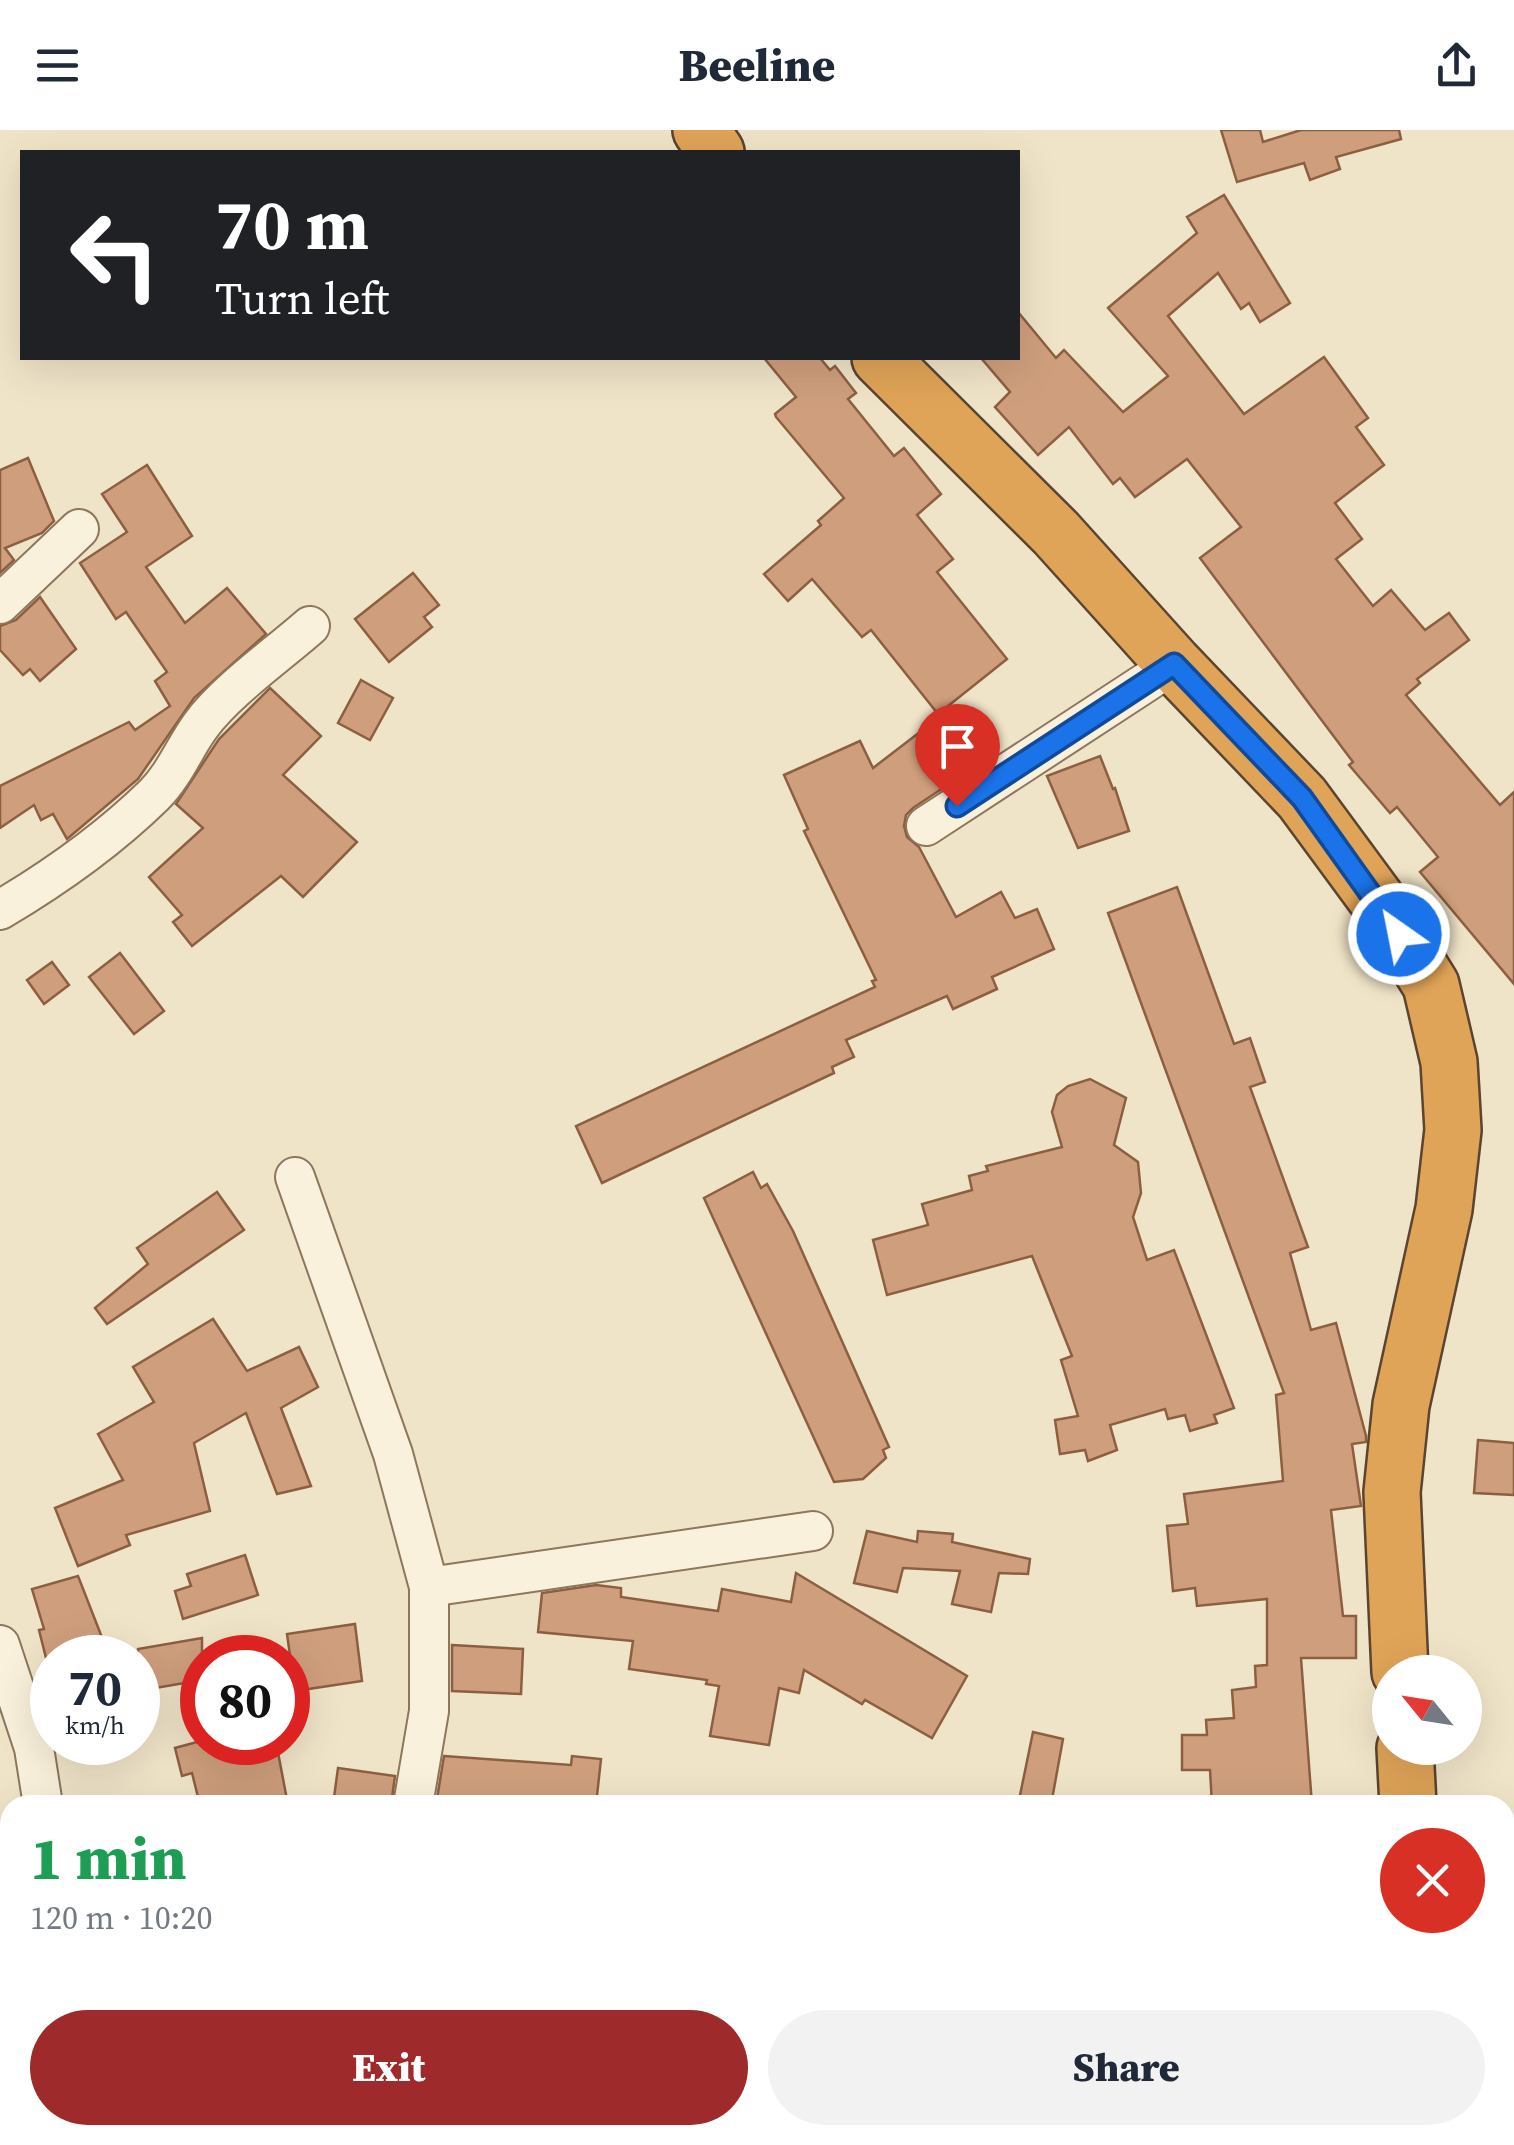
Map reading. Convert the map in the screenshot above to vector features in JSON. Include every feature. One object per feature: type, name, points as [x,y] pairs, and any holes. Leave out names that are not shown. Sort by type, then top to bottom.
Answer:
[{"type":"highway","points":[[882,360],[1056,533],[1302,798],[1383,908],[1430,985],[1449,1062],[1453,1130],[1444,1209],[1401,1406],[1392,1492],[1399,1655]]},
{"type":"highway","points":[[1405,1765],[1407,1795]]},
{"type":"street","points":[[0,604],[79,530]]},
{"type":"street","points":[[0,910],[34,890],[156,793],[174,772],[202,724],[310,626]]},
{"type":"street","points":[[926,826],[1174,664]]},
{"type":"street","points":[[296,1177],[393,1454],[429,1587],[429,1710],[415,1795]]},
{"type":"street","points":[[429,1587],[813,1531]]},
{"type":"street","points":[[0,1644],[34,1748],[41,1795]]},
{"type":"building","points":[[1221,130],[1260,130],[1263,142],[1301,130],[1399,130],[1401,139],[1336,157],[1340,169],[1310,180],[1304,163],[1237,182]]},
{"type":"building","points":[[1224,195],[1290,303],[1260,322],[1249,303],[1241,309],[1218,273],[1168,316],[1244,414],[1324,357],[1368,418],[1356,427],[1384,465],[1335,503],[1362,539],[1336,559],[1373,606],[1391,590],[1425,630],[1449,613],[1469,640],[1417,679],[1420,683],[1406,695],[1500,805],[1514,792],[1514,984],[1420,872],[1438,857],[1397,807],[1390,813],[1349,765],[1353,762],[1200,558],[1241,527],[1187,459],[1135,497],[1120,478],[1113,484],[1069,427],[1038,455],[995,407],[1010,392],[983,360],[1020,360],[1020,314],[1056,358],[1064,350],[1123,412],[1168,376],[1108,308],[1197,233],[1187,217]]},
{"type":"building","points":[[766,360],[822,360],[830,370],[835,366],[856,393],[848,399],[894,456],[904,448],[941,494],[917,515],[953,559],[937,572],[1007,659],[938,714],[871,630],[862,637],[812,579],[788,601],[764,574],[821,525],[818,521],[844,498],[776,417],[796,397]]},
{"type":"building","points":[[28,458],[54,521],[42,533],[5,548],[14,560],[0,573],[0,470]]},
{"type":"building","points":[[147,465],[192,536],[146,567],[185,623],[227,588],[266,634],[194,698],[138,779],[67,839],[53,814],[41,820],[34,805],[0,828],[0,786],[129,722],[135,730],[170,706],[155,681],[167,672],[126,612],[116,619],[80,563],[127,532],[102,494]]},
{"type":"building","points":[[413,573],[439,605],[424,617],[432,627],[389,662],[355,619]]},
{"type":"building","points":[[40,597],[76,649],[40,681],[30,669],[23,675],[0,650],[0,626],[16,620]]},
{"type":"building","points":[[361,680],[393,698],[370,740],[338,723]]},
{"type":"building","points":[[270,688],[321,736],[283,775],[357,842],[303,897],[281,876],[192,946],[173,922],[182,915],[149,877],[203,828],[176,804],[219,739]]},
{"type":"building","points":[[933,722],[970,770],[906,815],[907,837],[919,847],[956,917],[1001,892],[1015,918],[1037,909],[1054,949],[992,977],[997,989],[953,1009],[947,996],[846,1040],[854,1057],[832,1067],[834,1073],[602,1183],[576,1126],[875,987],[872,981],[876,980],[804,831],[808,829],[784,775],[860,741],[873,768]]},
{"type":"building","points":[[1100,756],[1129,831],[1078,848],[1047,776]]},
{"type":"building","points":[[1177,887],[1234,1044],[1250,1038],[1265,1082],[1250,1087],[1308,1247],[1290,1253],[1311,1330],[1336,1323],[1366,1436],[1366,1442],[1352,1444],[1361,1506],[1331,1510],[1343,1616],[1356,1616],[1356,1658],[1301,1658],[1311,1795],[1211,1795],[1210,1770],[1182,1770],[1182,1735],[1207,1735],[1206,1720],[1234,1718],[1232,1690],[1256,1687],[1255,1666],[1267,1665],[1267,1599],[1197,1606],[1195,1588],[1173,1591],[1167,1526],[1188,1524],[1184,1494],[1283,1481],[1276,1395],[1284,1393],[1108,913]]},
{"type":"building","points":[[120,953],[164,1011],[134,1034],[89,977]]},
{"type":"building","points":[[52,962],[69,985],[44,1004],[27,980]]},
{"type":"building","points":[[1090,1079],[1126,1098],[1114,1145],[1138,1162],[1141,1193],[1133,1217],[1147,1260],[1174,1250],[1234,1408],[1214,1415],[1217,1423],[1190,1431],[1185,1415],[1168,1419],[1165,1409],[1110,1425],[1117,1450],[1088,1461],[1085,1450],[1060,1454],[1055,1420],[1078,1416],[1061,1360],[1072,1356],[1032,1256],[887,1295],[873,1240],[928,1225],[922,1204],[972,1190],[969,1176],[988,1171],[986,1166],[1062,1147],[1052,1112],[1057,1095],[1068,1086]]},
{"type":"building","points":[[753,1172],[761,1188],[767,1184],[793,1231],[889,1447],[883,1450],[886,1458],[863,1479],[834,1482],[704,1198]]},
{"type":"building","points":[[217,1192],[244,1230],[107,1324],[95,1308],[148,1264],[137,1248]]},
{"type":"building","points":[[213,1319],[247,1371],[299,1347],[318,1387],[281,1408],[311,1486],[277,1494],[246,1413],[194,1443],[210,1511],[126,1535],[130,1545],[78,1566],[55,1508],[123,1480],[98,1434],[154,1402],[133,1367]]},
{"type":"building","points":[[1478,1440],[1514,1443],[1514,1495],[1474,1493]]},
{"type":"building","points":[[867,1531],[917,1542],[918,1531],[953,1534],[952,1542],[1030,1559],[1028,1574],[999,1573],[991,1612],[952,1604],[960,1571],[903,1568],[897,1592],[854,1583]]},
{"type":"building","points":[[245,1555],[258,1595],[183,1619],[175,1591],[191,1586],[187,1574]]},
{"type":"building","points":[[796,1573],[967,1676],[932,1738],[804,1670],[799,1693],[779,1688],[769,1745],[710,1736],[719,1686],[706,1684],[707,1680],[629,1669],[633,1641],[538,1632],[542,1593],[596,1585],[621,1588],[621,1597],[718,1611],[722,1589],[791,1602]]},
{"type":"building","points":[[78,1576],[101,1635],[40,1635],[39,1630],[44,1629],[32,1589]]},
{"type":"building","points":[[355,1624],[362,1681],[310,1689],[310,1635],[287,1634]]},
{"type":"building","points":[[180,1642],[180,1684],[160,1687],[160,1645]]},
{"type":"building","points":[[452,1645],[523,1649],[521,1694],[452,1691]]},
{"type":"building","points":[[1033,1732],[1063,1739],[1053,1795],[1020,1795]]},
{"type":"building","points":[[180,1747],[180,1765],[280,1765],[286,1795],[198,1795],[192,1773],[182,1776],[175,1748]]},
{"type":"building","points":[[444,1756],[571,1765],[572,1756],[601,1759],[597,1795],[438,1795]]},
{"type":"building","points":[[338,1768],[395,1776],[392,1795],[334,1795]]},
{"type":"route","points":[[957,806],[1174,664],[1302,798],[1399,934]]}]
